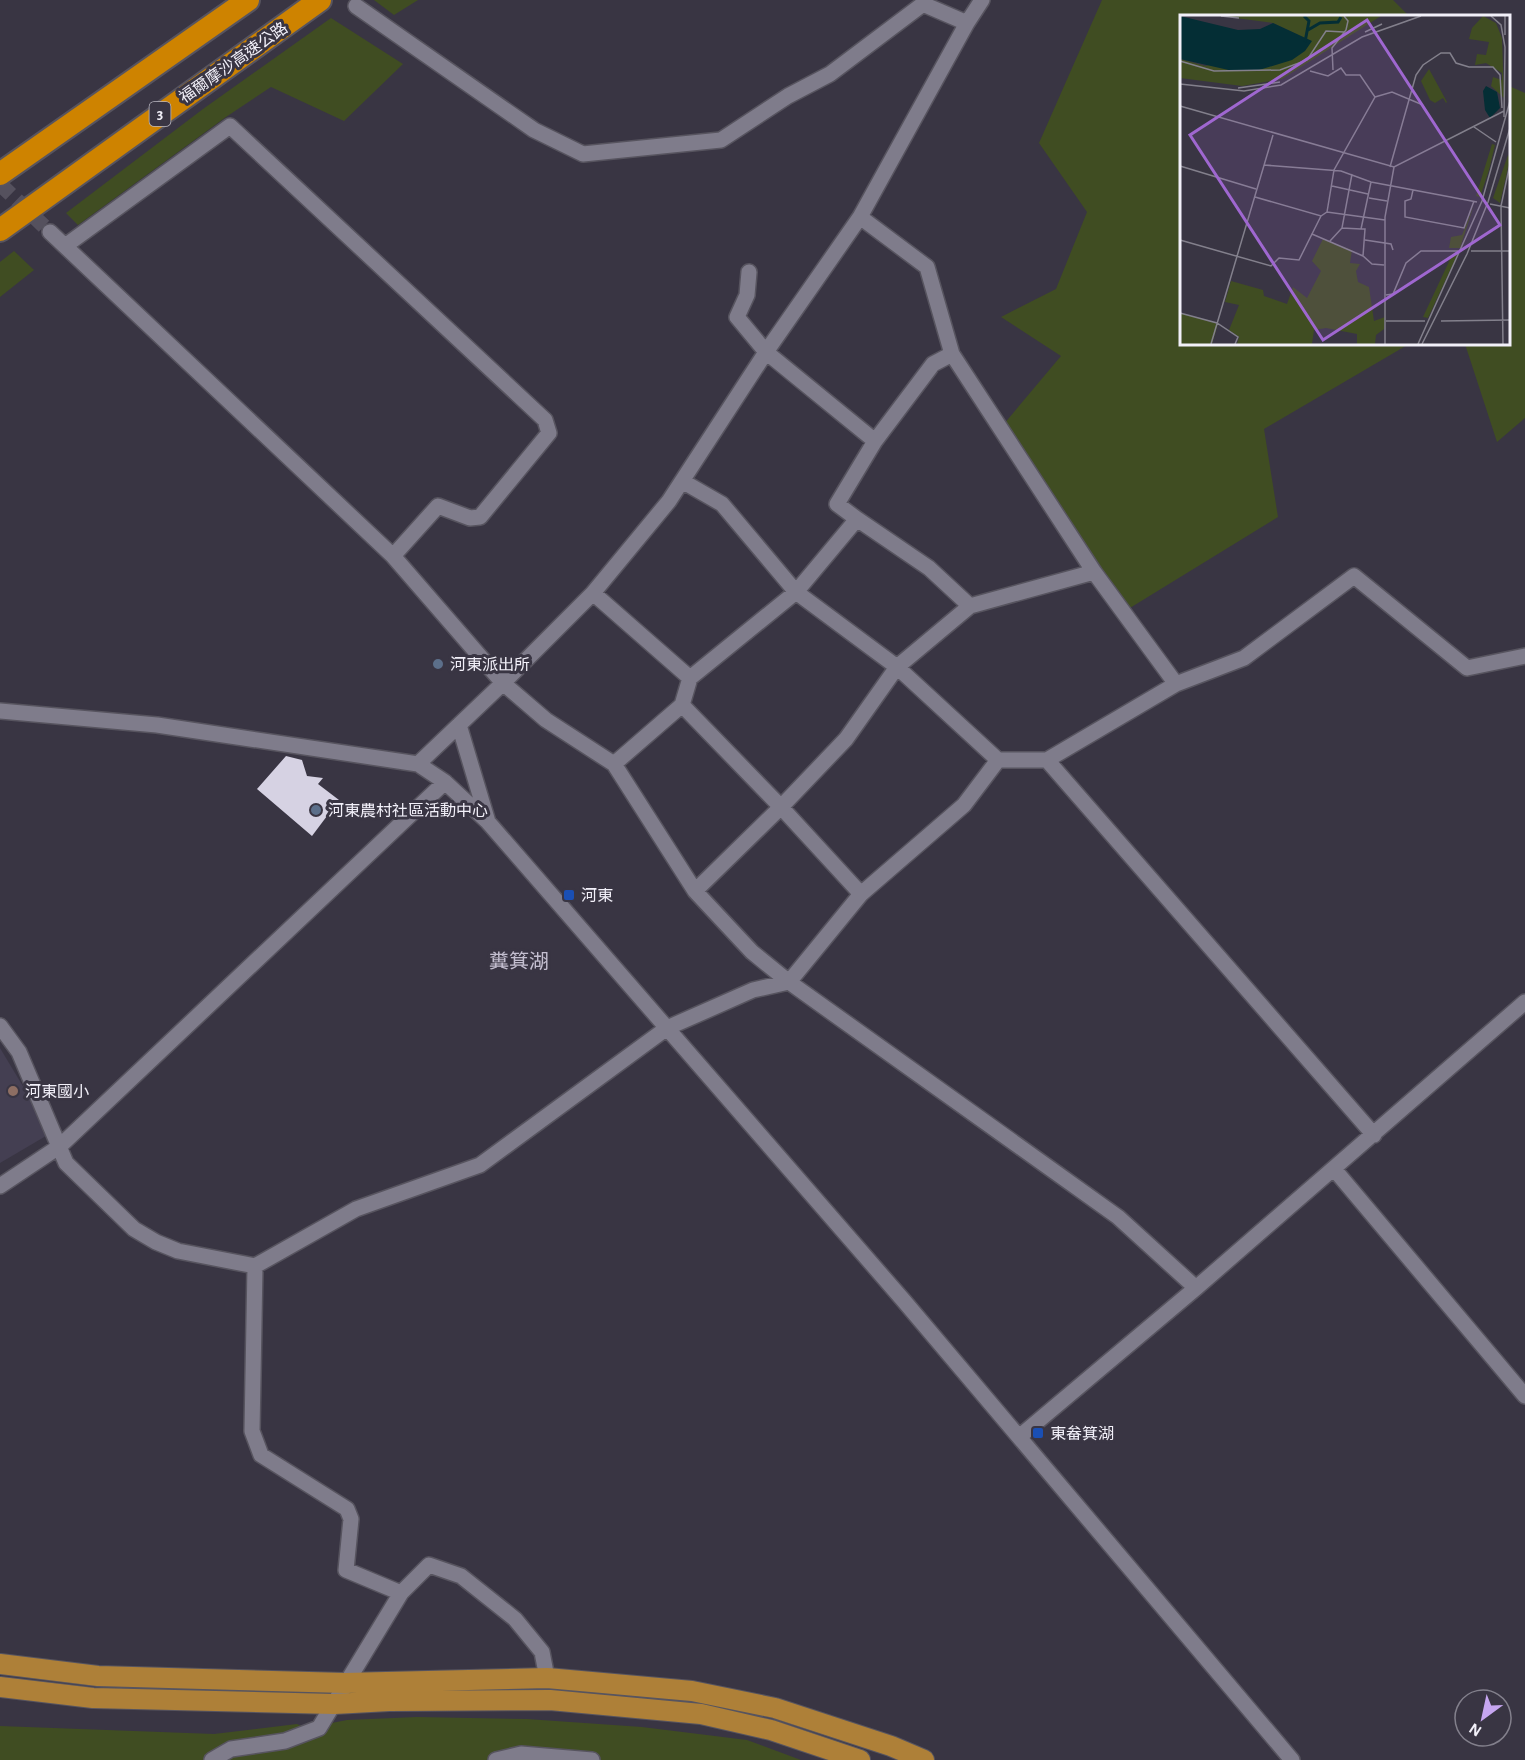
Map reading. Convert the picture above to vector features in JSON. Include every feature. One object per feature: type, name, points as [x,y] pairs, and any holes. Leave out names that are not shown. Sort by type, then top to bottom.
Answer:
[{"type":"highway","points":[[0,174],[248,0]]},
{"type":"highway","name":"福爾摩沙高速公路","points":[[0,230],[320,0]]},
{"type":"main road","points":[[0,1664],[98,1676],[345,1683],[547,1678],[692,1691],[775,1707],[891,1746],[924,1760]]},
{"type":"main road","points":[[0,1687],[93,1698],[333,1704],[389,1701],[550,1700],[701,1714],[771,1730],[860,1760]]},
{"type":"street","points":[[418,764],[503,683],[593,592],[669,501],[766,352],[860,217],[967,23],[982,0]]},
{"type":"street","points":[[356,6],[534,130],[583,154],[721,140],[788,96],[830,75],[923,4],[967,23]]},
{"type":"street","points":[[65,246],[230,126],[545,420],[549,433],[543,442],[480,517],[470,518],[438,506],[393,556]]},
{"type":"street","points":[[860,217],[927,267],[952,354],[1094,573],[1176,684]]},
{"type":"street","points":[[50,232],[393,556],[503,683],[546,720],[614,764],[695,891],[752,952],[1118,1217],[1196,1288]]},
{"type":"street","points":[[749,272],[747,295],[737,317],[766,352],[875,441]]},
{"type":"street","points":[[952,354],[933,364],[875,441],[837,504],[929,568],[970,606]]},
{"type":"street","points":[[682,482],[722,504],[796,592],[897,667],[998,760],[1047,760],[1176,684],[1244,658],[1354,576],[1467,668],[1525,656]]},
{"type":"street","points":[[614,764],[682,705],[690,678],[796,592],[857,519]]},
{"type":"street","points":[[695,891],[781,807],[846,739],[897,667],[970,606],[1094,573]]},
{"type":"street","points":[[593,592],[690,678]]},
{"type":"street","points":[[682,705],[861,894]]},
{"type":"street","points":[[0,711],[157,725],[418,764],[445,782],[488,822],[667,1028],[1019,1437],[1292,1760]]},
{"type":"street","points":[[459,725],[488,822]]},
{"type":"street","points":[[0,1026],[19,1052],[66,1163],[134,1229],[178,1251],[255,1266],[356,1209],[480,1166],[667,1028],[753,990],[789,981],[861,894],[964,805],[998,760]]},
{"type":"street","points":[[1047,760],[1374,1135]]},
{"type":"street","points":[[0,1186],[60,1146],[445,782]]},
{"type":"street","points":[[1019,1437],[1374,1135],[1525,1002]]},
{"type":"street","points":[[1334,1169],[1525,1396]]},
{"type":"street","points":[[255,1266],[252,1431],[261,1455],[347,1509],[351,1519],[346,1570],[401,1593]]},
{"type":"street","points":[[212,1760],[231,1749],[285,1741],[319,1728],[401,1593],[429,1565],[460,1576],[515,1619],[542,1652],[547,1678]]},
{"type":"street","points":[[495,1760],[521,1754],[592,1760]]},
{"type":"shaded area","name":"河東國小","points":[[0,1048],[51,1133],[0,1163]]},
{"type":"green space","points":[[374,0],[418,0],[394,15]]},
{"type":"green space","points":[[1102,0],[1393,0],[1408,15],[1180,15],[1180,345],[1407,345],[1264,429],[1278,517],[1125,611],[998,431],[1061,356],[1001,317],[1056,289],[1087,212],[1039,143]]},
{"type":"green space","points":[[331,18],[403,64],[344,121],[271,87],[78,225],[66,213],[203,109]]},
{"type":"green space","points":[[1510,86],[1525,93],[1525,418],[1497,442],[1465,345],[1510,345]]},
{"type":"green space","points":[[14,251],[34,270],[0,297],[0,262]]},
{"type":"green space","points":[[417,1717],[527,1719],[642,1727],[747,1740],[801,1760],[0,1760],[0,1726],[214,1734],[297,1724],[306,1728],[347,1720]]},
{"type":"building","points":[[286,756],[302,760],[307,776],[323,778],[318,784],[339,800],[312,836],[257,789]]},
{"type":"tunnel","points":[[0,184],[50,232]]},
{"type":"place","name":"河東派出所","points":[[438,664]]},
{"type":"place","name":"河東農村社區活動中心","points":[[316,810]]},
{"type":"place","name":"河東","points":[[569,895]]},
{"type":"place","name":"河東國小","points":[[13,1091]]},
{"type":"place","name":"東畚箕湖","points":[[1038,1433]]},
{"type":"district","name":"糞箕湖","points":[[519,961]]}]
